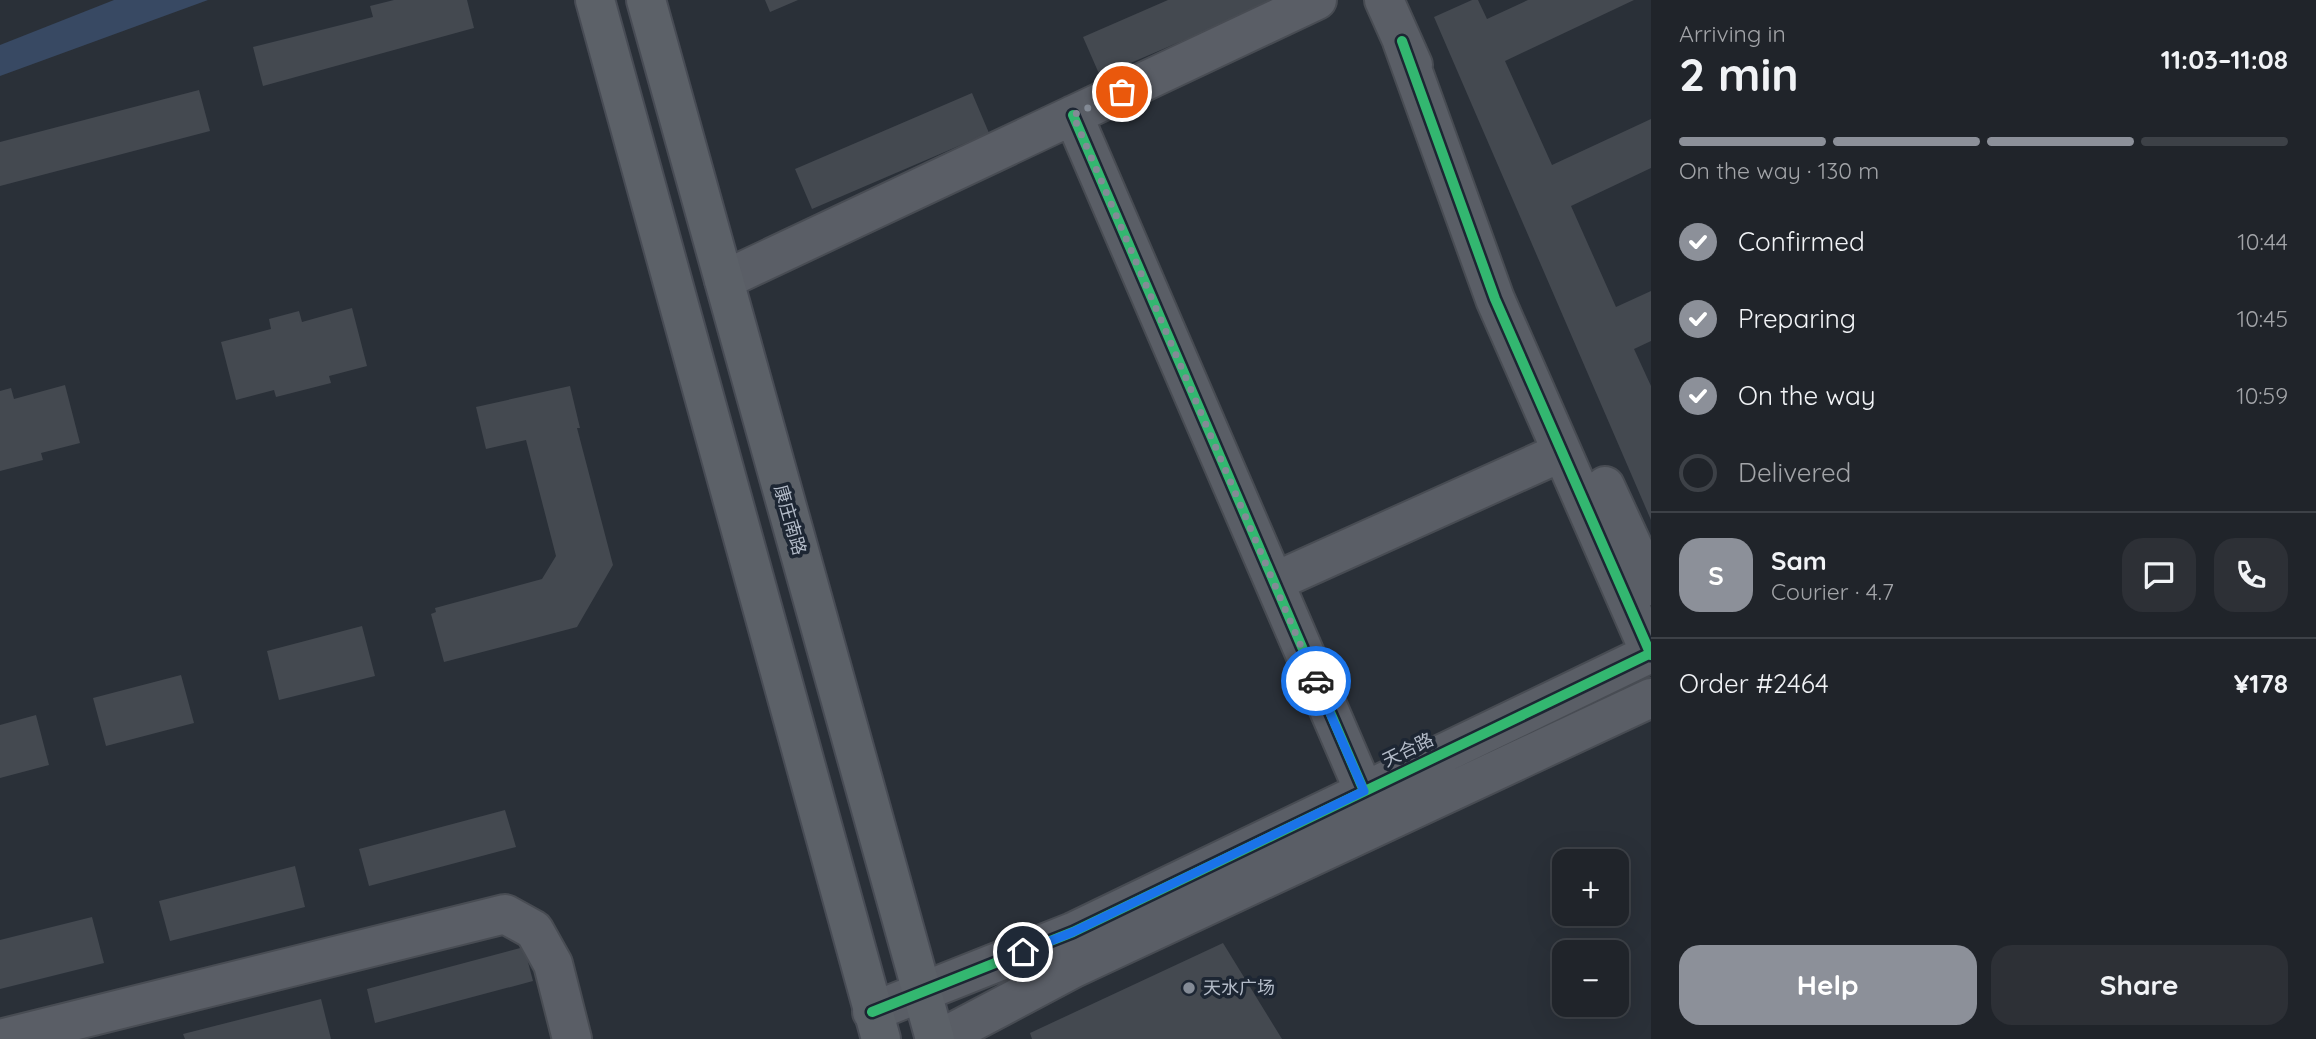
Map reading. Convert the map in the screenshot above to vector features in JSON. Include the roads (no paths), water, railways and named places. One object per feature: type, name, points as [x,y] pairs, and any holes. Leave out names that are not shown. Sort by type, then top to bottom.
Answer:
[{"type":"main road","points":[[595,0],[877,1025]]},
{"type":"main road","name":"康庄南路","points":[[646,0],[921,992],[937,1039]]},
{"type":"street","points":[[724,280],[1318,0]]},
{"type":"street","points":[[1384,0],[1651,586]]},
{"type":"street","points":[[1402,41],[1495,299],[1651,653]]},
{"type":"street","points":[[1073,115],[1364,791]]},
{"type":"street","points":[[1274,582],[1562,452]]},
{"type":"street","name":"天合路","points":[[877,1025],[921,992],[1073,932],[1651,653]]},
{"type":"street","points":[[937,1039],[1074,968],[1651,698]]},
{"type":"street","points":[[0,1039],[505,914],[534,930],[553,964],[572,1039]]},
{"type":"water","points":[[114,0],[208,0],[0,76],[0,45]]},
{"type":"place","name":"天水广场","points":[[1189,988]]}]
